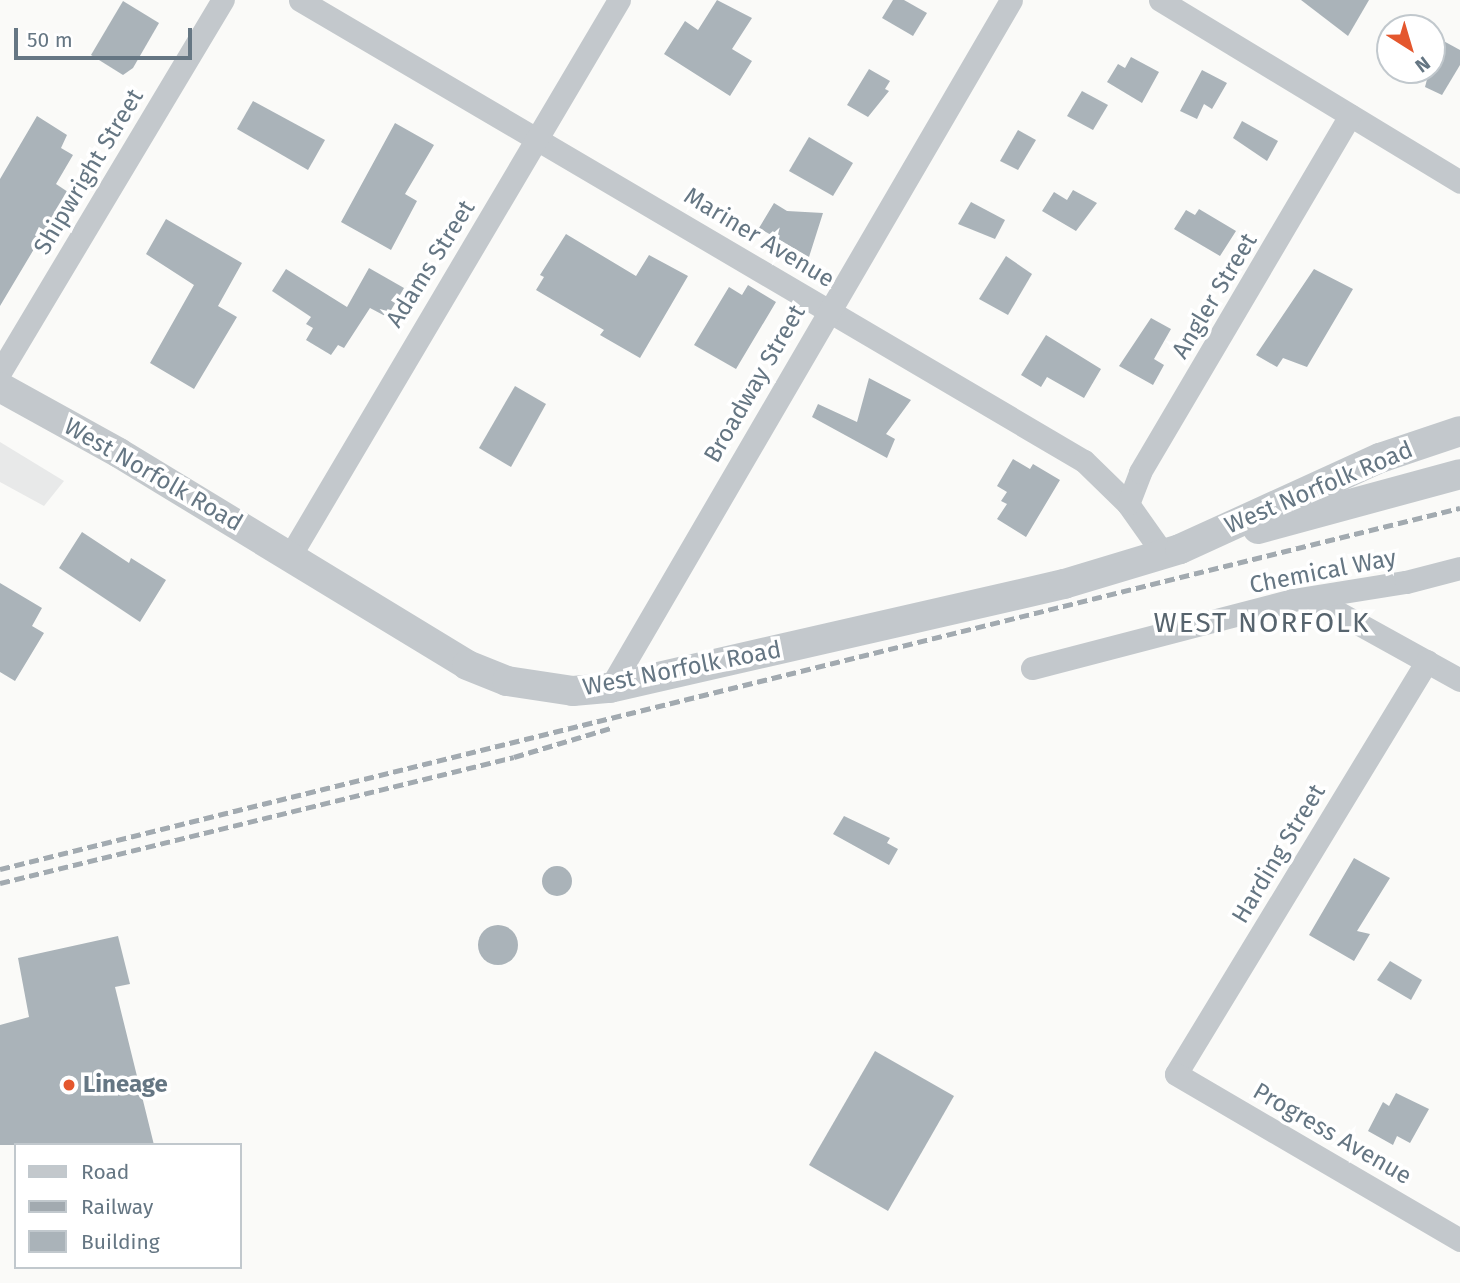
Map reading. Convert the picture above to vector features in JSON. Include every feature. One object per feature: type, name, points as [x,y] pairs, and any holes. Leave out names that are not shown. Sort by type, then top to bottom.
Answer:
[{"type":"street","name":"Shipwright Street","points":[[0,372],[223,0]]},
{"type":"street","name":"Mariner Avenue","points":[[300,0],[1084,461],[1172,552]]},
{"type":"street","name":"Adams Street","points":[[290,556],[438,300],[540,139],[619,0]]},
{"type":"street","name":"Broadway Street","points":[[610,688],[1011,0]]},
{"type":"street","points":[[1160,0],[1460,182]]},
{"type":"street","name":"Angler Street","points":[[1128,504],[1140,472],[1350,115]]},
{"type":"street","name":"West Norfolk Road","points":[[0,387],[290,556],[467,665],[544,689],[610,688],[970,607],[1460,474]]},
{"type":"street","name":"West Norfolk Road","points":[[1172,552],[1380,458],[1460,431]]},
{"type":"street","name":"Chemical Way","points":[[1032,668],[1312,598],[1406,582],[1460,568]]},
{"type":"street","points":[[1312,598],[1460,680]]},
{"type":"street","name":"Harding Street","points":[[1176,1074],[1427,661]]},
{"type":"street","name":"Progress Avenue","points":[[1176,1074],[1460,1240]]},
{"type":"shaded area","points":[[0,442],[64,481],[44,506],[0,482]]},
{"type":"building","points":[[717,0],[752,18],[732,49],[752,61],[730,96],[664,54],[685,21],[698,30]]},
{"type":"building","points":[[893,0],[904,0],[927,13],[913,36],[882,18]]},
{"type":"building","points":[[1301,0],[1369,0],[1348,36]]},
{"type":"building","points":[[123,1],[159,23],[133,68],[123,75],[91,55]]},
{"type":"building","points":[[1446,42],[1460,50],[1460,65],[1442,95],[1425,87],[1426,84],[1446,84]]},
{"type":"building","points":[[1131,57],[1159,72],[1142,103],[1107,82],[1118,64],[1125,68]]},
{"type":"building","points":[[869,69],[890,81],[885,89],[889,91],[868,117],[847,105]]},
{"type":"building","points":[[1202,70],[1227,83],[1212,109],[1204,104],[1197,119],[1180,111]]},
{"type":"building","points":[[1082,91],[1108,105],[1093,130],[1067,116]]},
{"type":"building","points":[[253,101],[325,140],[308,170],[237,129]]},
{"type":"building","points":[[37,116],[67,135],[61,148],[73,155],[56,184],[68,192],[0,306],[0,179]]},
{"type":"building","points":[[1242,121],[1278,141],[1267,161],[1233,138]]},
{"type":"building","points":[[395,123],[434,145],[405,194],[417,201],[391,250],[341,222]]},
{"type":"building","points":[[1018,130],[1036,140],[1018,170],[1000,161]]},
{"type":"building","points":[[809,137],[853,163],[833,196],[789,171]]},
{"type":"building","points":[[1073,190],[1097,203],[1076,231],[1042,211],[1054,192],[1067,200]]},
{"type":"building","points":[[971,202],[1005,220],[995,239],[958,224]]},
{"type":"building","points":[[774,203],[787,211],[823,213],[809,257],[759,228]]},
{"type":"building","points":[[1199,209],[1236,231],[1220,256],[1174,229],[1186,210],[1195,215]]},
{"type":"building","points":[[166,219],[242,263],[218,306],[237,317],[194,389],[150,363],[194,285],[146,254]]},
{"type":"building","points":[[566,234],[636,276],[649,255],[688,276],[640,358],[600,335],[604,330],[536,290],[544,277],[540,275]]},
{"type":"building","points":[[1006,256],[1032,274],[1008,315],[979,299]]},
{"type":"building","points":[[369,268],[404,288],[387,317],[370,308],[344,348],[338,345],[331,355],[306,340],[313,328],[306,324],[311,317],[272,291],[286,269],[347,307]]},
{"type":"building","points":[[1314,269],[1353,289],[1307,367],[1283,358],[1277,367],[1256,355]]},
{"type":"building","points":[[748,285],[776,302],[736,369],[694,345],[729,287],[742,295]]},
{"type":"building","points":[[1151,318],[1171,329],[1154,359],[1164,365],[1153,385],[1119,366]]},
{"type":"building","points":[[1046,335],[1101,369],[1084,398],[1047,377],[1041,387],[1021,375]]},
{"type":"building","points":[[869,378],[911,400],[886,434],[895,439],[887,458],[812,417],[818,404],[857,422]]},
{"type":"building","points":[[515,386],[546,404],[511,467],[479,448]]},
{"type":"building","points":[[1013,459],[1030,469],[1033,464],[1060,480],[1026,537],[997,519],[1007,504],[1001,501],[1007,492],[997,486]]},
{"type":"building","points":[[82,532],[129,563],[131,558],[166,580],[140,622],[59,568]]},
{"type":"building","points":[[0,583],[42,608],[32,626],[44,633],[15,681],[0,672]]},
{"type":"building","points":[[844,816],[890,838],[887,843],[898,849],[889,865],[833,834]]},
{"type":"building","points":[[1354,858],[1390,878],[1357,931],[1370,934],[1354,961],[1309,935]]},
{"type":"building","points":[[557,866],[567,871],[572,881],[567,891],[557,896],[547,891],[542,881],[547,871]]},
{"type":"building","points":[[498,925],[506,926],[512,931],[517,937],[517,953],[512,959],[506,964],[498,965],[490,964],[484,959],[479,953],[478,945],[479,937],[484,931],[490,926]]},
{"type":"building","name":"Lineage","points":[[118,936],[130,984],[115,987],[154,1143],[0,1145],[0,1025],[29,1017],[18,958]]},
{"type":"building","points":[[1390,961],[1422,980],[1411,1000],[1377,980]]},
{"type":"building","points":[[875,1051],[954,1096],[888,1211],[809,1165]]},
{"type":"building","points":[[1396,1093],[1429,1109],[1410,1143],[1397,1136],[1393,1145],[1368,1131],[1383,1102],[1389,1106]]},
{"type":"railway","points":[[0,869],[1460,508]]},
{"type":"railway","points":[[0,883],[514,757],[614,727]]},
{"type":"place","name":"Lineage","points":[[69,1085]]},
{"type":"district","name":"WEST NORFOLK","points":[[1262,623]]}]
